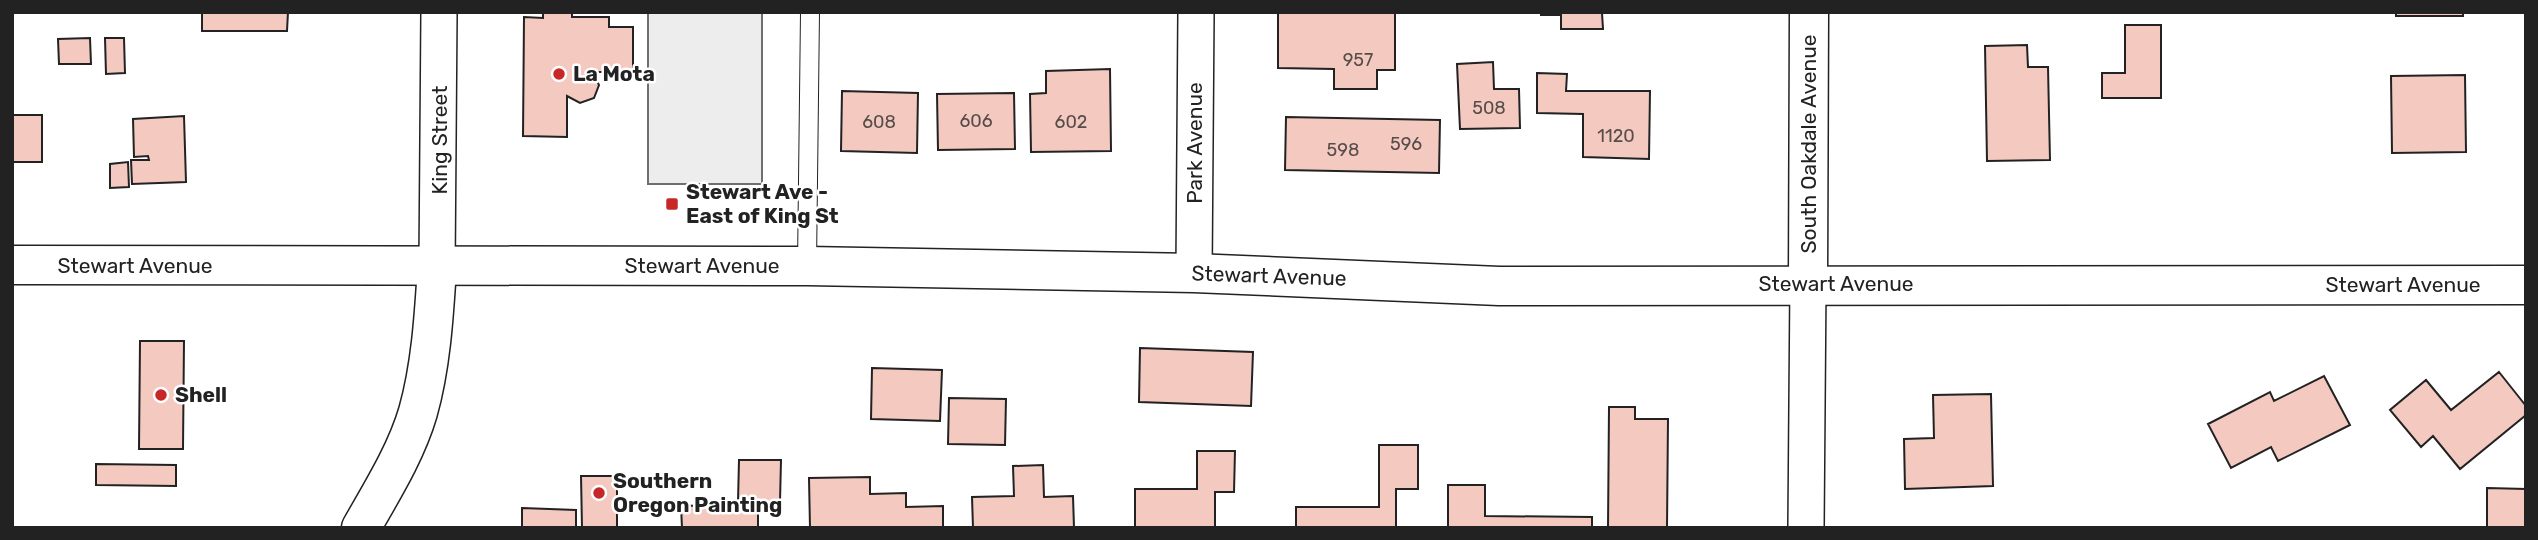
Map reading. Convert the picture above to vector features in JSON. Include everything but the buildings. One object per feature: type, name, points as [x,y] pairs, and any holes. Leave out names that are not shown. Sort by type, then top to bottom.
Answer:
[{"type":"main road","name":"South Oakdale Avenue","points":[[1808,283],[1809,12]]},
{"type":"main road","name":"Stewart Avenue","points":[[12,265],[437,268],[807,266],[1194,273],[1499,286],[1808,283],[2526,285]]},
{"type":"main road","points":[[361,528],[389,480],[418,412],[433,331],[437,268]]},
{"type":"street","name":"King Street","points":[[437,268],[439,12]]},
{"type":"street","name":"Park Avenue","points":[[1194,273],[1196,12]]},
{"type":"street","name":"South Oakdale Avenue","points":[[1806,528],[1808,283]]},
{"type":"lane","points":[[807,266],[810,12]]},
{"type":"shaded area","points":[[648,12],[762,12],[762,184],[648,184]]},
{"type":"place","name":"La Mota","points":[[559,74]]},
{"type":"place","name":"Stewart Ave - East of King St","points":[[672,204]]},
{"type":"place","name":"Shell","points":[[161,395]]},
{"type":"place","name":"Southern Oregon Painting","points":[[599,493]]}]
